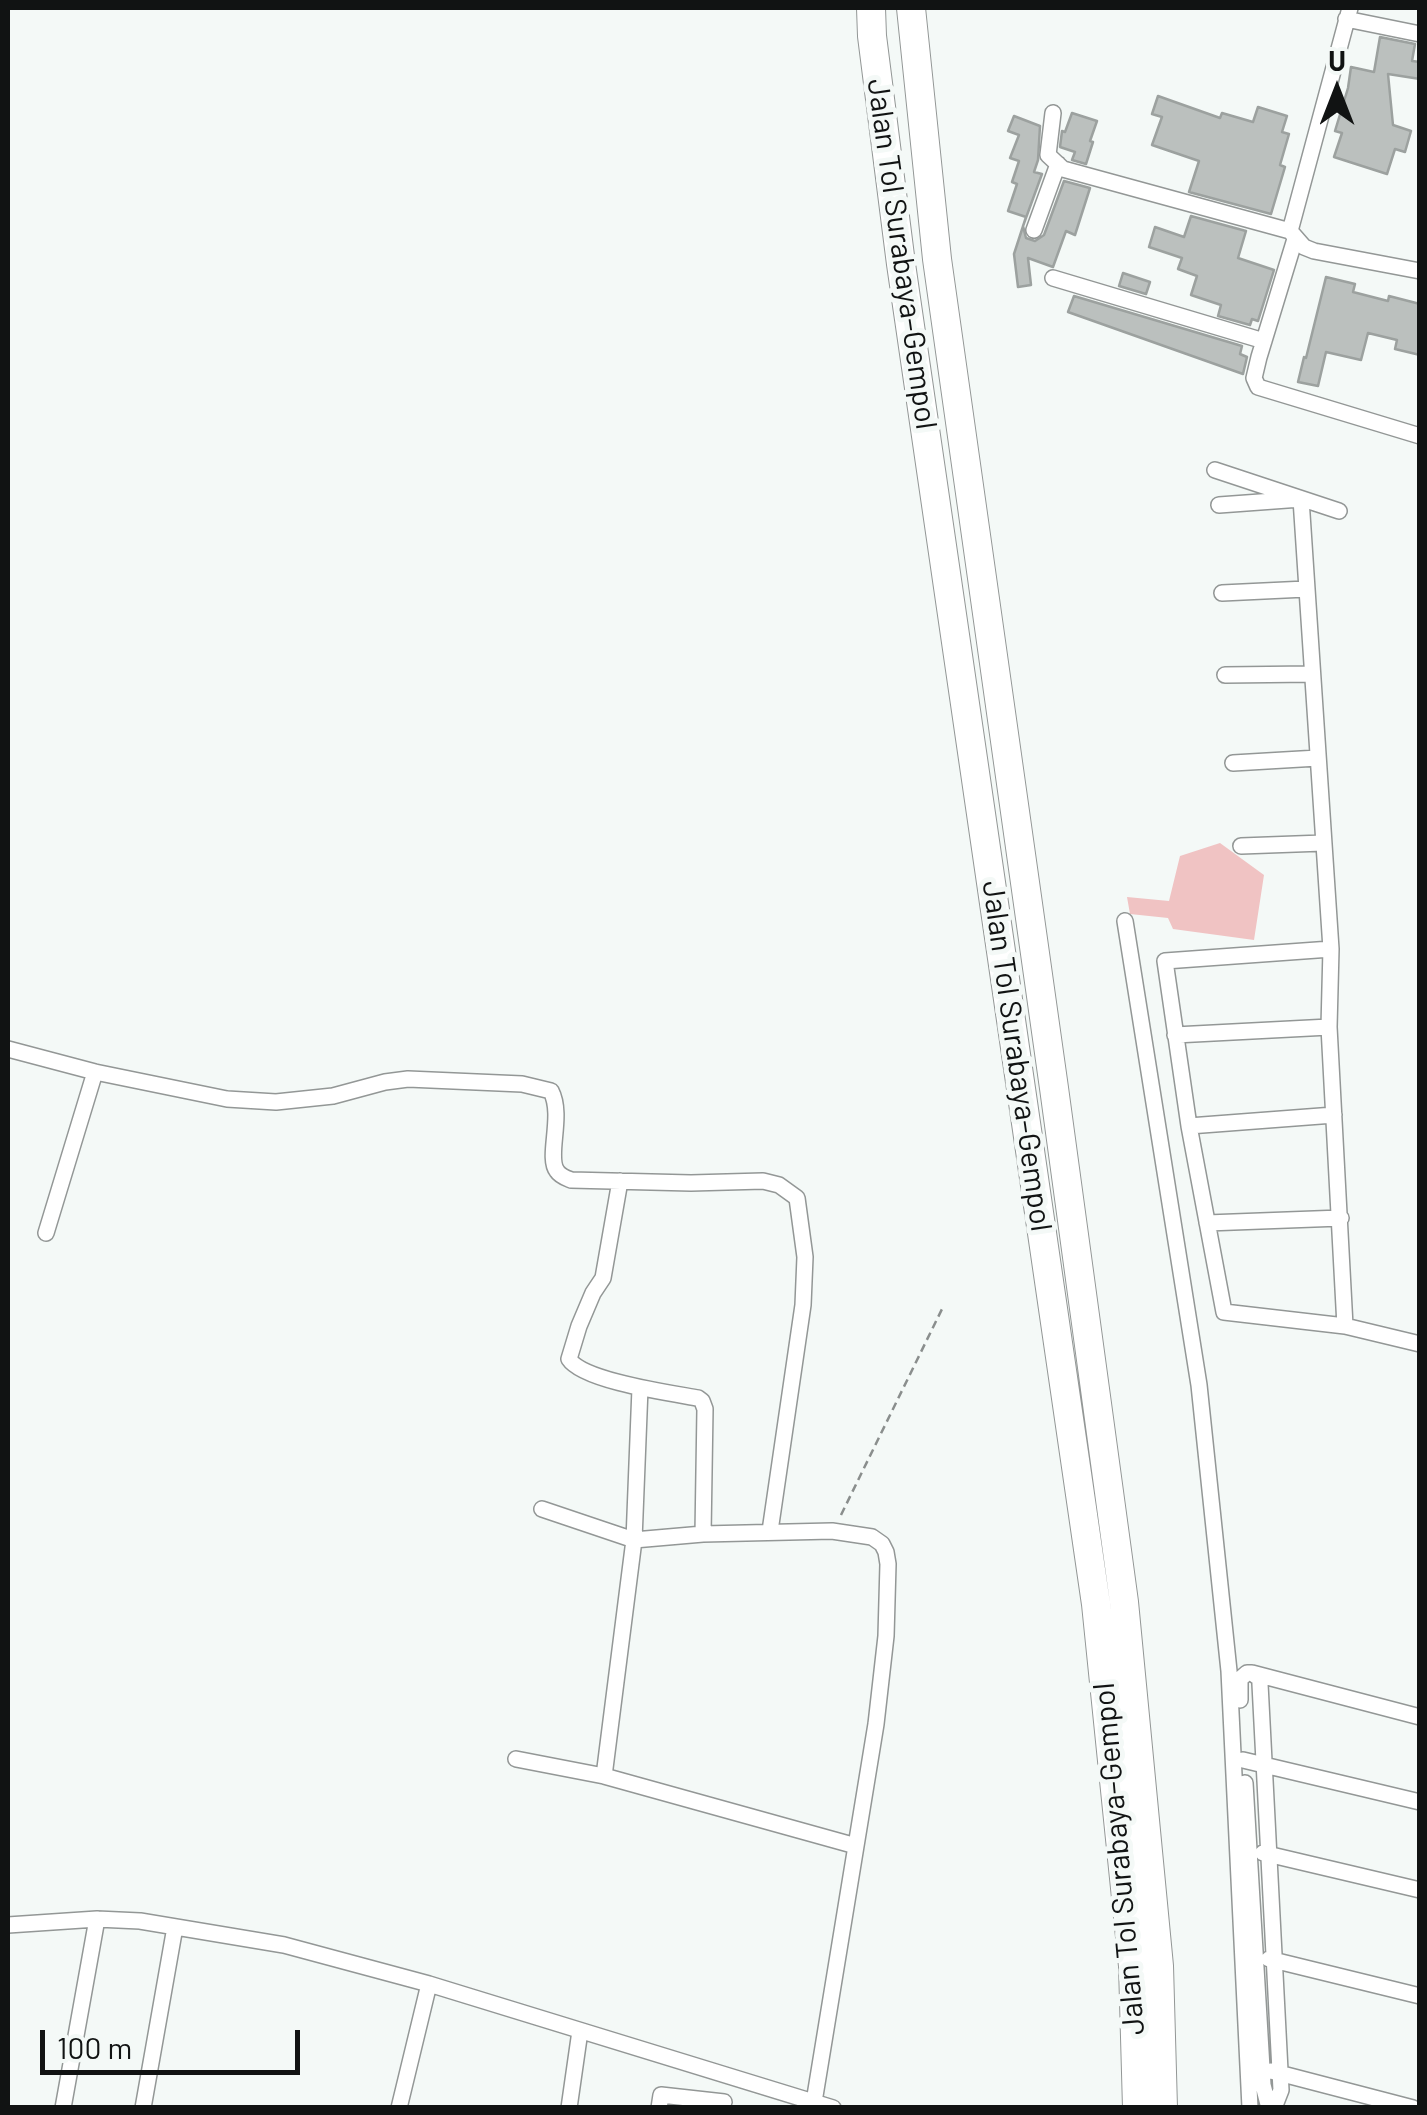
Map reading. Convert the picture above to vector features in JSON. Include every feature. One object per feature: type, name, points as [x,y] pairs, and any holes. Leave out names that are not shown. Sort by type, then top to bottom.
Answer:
[{"type":"highway","name":"Jalan Tol Surabaya–Gempol","points":[[871,8],[904,284],[1096,1604],[1133,1966],[1137,2108]]},
{"type":"highway","name":"Jalan Tol Surabaya–Gempol","points":[[911,8],[937,258],[1124,1602],[1159,1966],[1164,2108]]},
{"type":"street","points":[[1420,34],[1348,13],[1254,378],[1258,387],[1420,436]]},
{"type":"street","points":[[1052,113],[1048,155],[1063,169],[1292,235],[1314,251],[1420,271]]},
{"type":"street","points":[[1034,230],[1058,164]]},
{"type":"street","points":[[1054,278],[1261,349]]},
{"type":"street","points":[[1215,470],[1338,512]]},
{"type":"street","points":[[1219,504],[1301,499]]},
{"type":"street","points":[[1301,499],[1330,949],[1329,1026],[1345,1326]]},
{"type":"street","points":[[1222,593],[1306,590]]},
{"type":"street","points":[[1225,675],[1312,674]]},
{"type":"street","points":[[1232,763],[1318,758]]},
{"type":"street","points":[[1241,846],[1323,842]]},
{"type":"street","points":[[1125,921],[1200,1385],[1228,1671],[1250,2108]]},
{"type":"street","points":[[1330,949],[1165,961],[1189,1126],[1224,1312],[1345,1326],[1420,1344]]},
{"type":"street","points":[[1175,1034],[1329,1026]]},
{"type":"street","points":[[8,1049],[95,1072],[227,1099],[276,1102],[333,1096],[408,1079],[541,1087],[551,1091],[558,1107],[553,1161],[556,1170],[571,1180],[763,1180],[779,1184],[798,1198],[805,1257],[803,1305],[770,1531]]},
{"type":"street","points":[[46,1233],[95,1072]]},
{"type":"street","points":[[1189,1126],[1334,1116]]},
{"type":"street","points":[[620,1181],[603,1278],[579,1326],[570,1359],[581,1370],[640,1388],[698,1398],[704,1405],[703,1534]]},
{"type":"street","points":[[1207,1223],[1340,1218]]},
{"type":"street","points":[[604,1776],[634,1540],[640,1388]]},
{"type":"street","points":[[542,1509],[634,1540],[832,1531],[872,1537],[886,1552],[886,1636],[876,1724],[814,2102]]},
{"type":"street","points":[[1252,1673],[1260,1679],[1281,2090],[1272,2108]]},
{"type":"street","points":[[1272,2108],[1263,2086],[1239,1683],[1243,1675],[1252,1673],[1420,1717]]},
{"type":"street","points":[[516,1759],[604,1776],[856,1846]]},
{"type":"street","points":[[1244,1760],[1420,1802]]},
{"type":"street","points":[[1249,1851],[1420,1890]]},
{"type":"street","points":[[8,1925],[97,1919],[140,1921],[284,1945],[429,1984],[725,2076],[776,2100],[814,2102],[833,2108]]},
{"type":"street","points":[[64,2108],[97,1919]]},
{"type":"street","points":[[143,2108],[176,1926]]},
{"type":"street","points":[[1255,1956],[1420,1996]]},
{"type":"street","points":[[399,2108],[429,1984]]},
{"type":"street","points":[[569,2108],[580,2031]]},
{"type":"street","points":[[1262,2069],[1413,2108]]},
{"type":"street","points":[[659,2108],[661,2095],[724,2105],[725,2076]]},
{"type":"path","points":[[832,1531],[944,1305]]},
{"type":"shaded area","points":[[1220,843],[1264,875],[1254,940],[1173,929],[1168,918],[1130,914],[1127,897],[1169,901],[1180,856]]},
{"type":"building","points":[[1380,37],[1415,44],[1412,61],[1420,62],[1420,79],[1388,74],[1393,125],[1411,131],[1405,152],[1395,149],[1387,174],[1334,157],[1342,133],[1335,131],[1351,67],[1374,72]]},
{"type":"building","points":[[1158,96],[1220,118],[1222,113],[1253,122],[1258,107],[1287,116],[1282,132],[1289,134],[1280,165],[1285,167],[1271,214],[1189,192],[1199,161],[1152,145],[1162,117],[1152,114]]},
{"type":"building","points":[[1072,113],[1097,121],[1086,164],[1072,160],[1075,152],[1060,147],[1062,131],[1065,132]]},
{"type":"building","points":[[1014,116],[1040,126],[1034,172],[1042,174],[1024,224],[1026,217],[1008,211],[1019,161],[1010,158],[1019,135],[1008,131]]},
{"type":"building","points":[[1064,181],[1090,188],[1075,235],[1066,231],[1053,267],[1028,258],[1031,285],[1018,287],[1014,254],[1023,226],[1026,238],[1035,241],[1044,235]]},
{"type":"building","points":[[1191,216],[1246,231],[1238,258],[1274,270],[1258,321],[1252,319],[1250,325],[1218,316],[1221,305],[1191,295],[1197,276],[1178,269],[1182,258],[1149,247],[1155,227],[1184,237]]},
{"type":"building","points":[[1123,273],[1150,282],[1146,294],[1119,286]]},
{"type":"building","points":[[1326,277],[1355,284],[1353,292],[1420,304],[1420,355],[1395,349],[1397,340],[1368,333],[1361,360],[1326,352],[1318,386],[1298,382]]},
{"type":"building","points":[[1074,296],[1242,346],[1240,354],[1247,357],[1243,374],[1068,312]]}]
